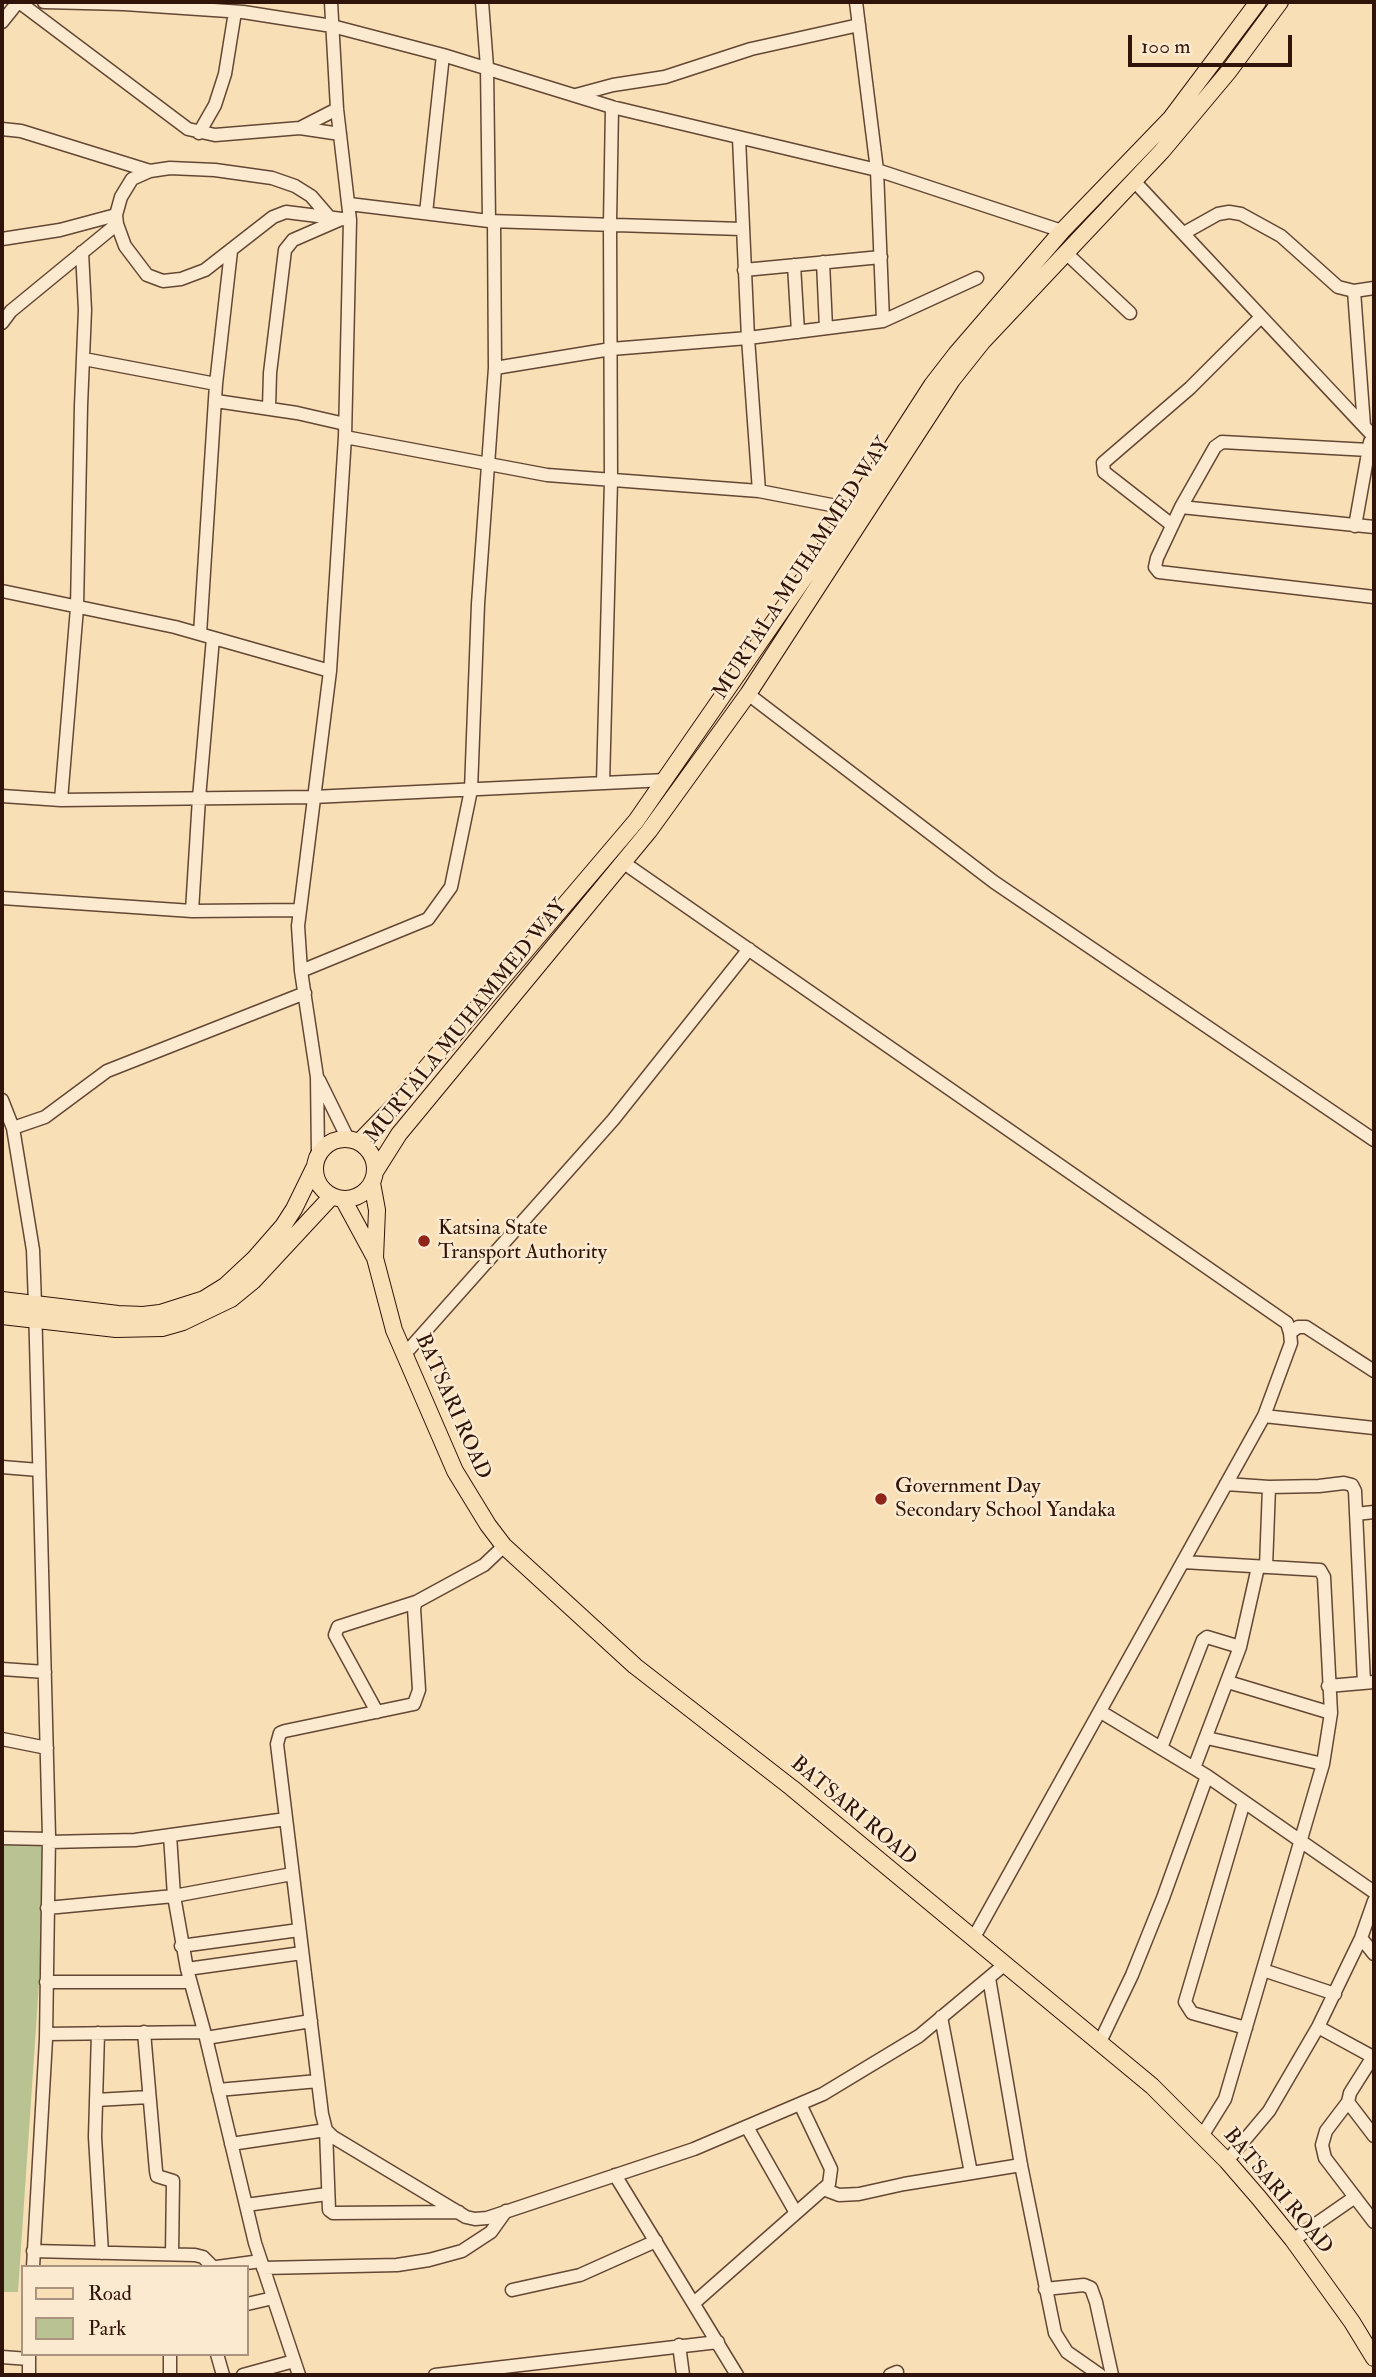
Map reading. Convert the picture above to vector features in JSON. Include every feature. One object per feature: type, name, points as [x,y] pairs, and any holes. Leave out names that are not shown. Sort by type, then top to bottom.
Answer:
[{"type":"main road","name":"MURTALA MUHAMMED WAY","points":[[354,1140],[392,1108],[609,853],[666,780],[852,509],[932,385],[1062,231],[1171,118],[1258,2]]},
{"type":"main road","name":"MURTALA MUHAMMED WAY","points":[[374,1177],[399,1134],[649,831],[747,694],[952,380],[983,341],[1134,181],[1229,71],[1280,2]]},
{"type":"main road","points":[[2,1316],[35,1312],[143,1315],[160,1313],[204,1299],[225,1286],[245,1268],[283,1226],[326,1146],[336,1140],[354,1140],[368,1149],[374,1160],[377,1210],[375,1258]]},
{"type":"main road","points":[[317,1161],[317,1178],[322,1189],[337,1198],[375,1258]]},
{"type":"main road","points":[[2,1300],[35,1312],[116,1329],[162,1328],[209,1311],[231,1299],[253,1281],[337,1198],[354,1198],[365,1192],[374,1177]]},
{"type":"main road","name":"BATSARI ROAD","points":[[375,1258],[394,1330],[455,1471],[504,1546],[635,1666],[792,1788],[1152,2086],[1227,2161],[1293,2241],[1352,2322],[1374,2358]]},
{"type":"street","points":[[2,22],[18,2],[188,129],[199,133],[215,135],[300,128],[340,134]]},
{"type":"street","points":[[44,2],[241,8],[332,26],[487,67],[612,107],[877,170],[1062,231]]},
{"type":"street","points":[[269,408],[273,346],[285,250],[293,240],[339,219],[349,205],[337,109],[331,2]]},
{"type":"street","points":[[301,971],[428,919],[451,887],[471,790],[478,604],[495,368],[487,67],[482,2]]},
{"type":"street","points":[[856,2],[877,170],[883,321]]},
{"type":"street","points":[[199,133],[215,105],[241,8]]},
{"type":"street","points":[[576,95],[613,85],[665,77],[751,49],[859,25]]},
{"type":"street","points":[[426,213],[443,55]]},
{"type":"street","points":[[603,783],[611,481],[612,107]]},
{"type":"street","points":[[300,128],[337,109]]},
{"type":"street","points":[[2,129],[41,137],[150,171]]},
{"type":"street","points":[[739,138],[744,270],[759,491]]},
{"type":"street","points":[[317,1161],[317,1077],[301,971],[299,910],[330,671],[345,430],[339,219],[311,195],[272,178],[215,170],[170,168],[150,171],[132,179],[121,197],[116,220],[125,246],[147,275],[163,281],[181,279],[205,270],[273,217],[286,212],[339,219]]},
{"type":"street","points":[[1134,181],[1370,433]]},
{"type":"street","points":[[349,205],[491,221],[743,229]]},
{"type":"street","points":[[1184,233],[1219,215],[1228,212],[1241,214],[1281,236],[1338,287],[1354,291],[1374,288]]},
{"type":"street","points":[[2,239],[116,220]]},
{"type":"street","points":[[2,323],[6,312],[82,252],[116,220]]},
{"type":"street","points":[[192,911],[207,636],[216,384],[231,251]]},
{"type":"street","points":[[61,800],[77,608],[85,310],[82,252]]},
{"type":"street","points":[[1066,253],[1130,313]]},
{"type":"street","points":[[744,270],[881,257]]},
{"type":"street","points":[[822,262],[826,328]]},
{"type":"street","points":[[794,265],[798,332]]},
{"type":"street","points":[[495,368],[611,349],[748,338],[883,321],[978,278]]},
{"type":"street","points":[[1354,291],[1370,433],[1355,526]]},
{"type":"street","points":[[1172,525],[1104,472],[1103,463],[1190,388],[1261,317]]},
{"type":"street","points":[[84,359],[216,384]]},
{"type":"street","points":[[216,401],[269,408],[345,430],[489,465],[547,475],[759,491],[852,509]]},
{"type":"street","points":[[1368,450],[1222,442],[1215,447],[1181,507],[1157,558],[1156,567],[1159,572],[1374,597]]},
{"type":"street","points":[[1181,507],[1374,527]]},
{"type":"street","points":[[2,591],[77,608],[124,615],[330,671]]},
{"type":"street","points":[[747,694],[994,882],[1374,1140]]},
{"type":"street","points":[[2,796],[61,800],[313,797],[666,780]]},
{"type":"street","points":[[624,863],[1286,1323],[1290,1333],[1292,1343],[1264,1416],[973,1939]]},
{"type":"street","points":[[2,898],[192,911],[299,910]]},
{"type":"street","points":[[404,1355],[613,1120],[748,949]]},
{"type":"street","points":[[8,1123],[45,1117],[107,1071],[305,993]]},
{"type":"street","points":[[317,1077],[354,1140]]},
{"type":"street","points":[[2,1100],[33,1250],[45,1672],[49,1841],[46,2034],[33,2265]]},
{"type":"street","points":[[1290,1333],[1298,1327],[1306,1327],[1374,1371]]},
{"type":"street","points":[[1264,1416],[1374,1428]]},
{"type":"street","points":[[2,1467],[39,1470]]},
{"type":"street","points":[[1226,1484],[1269,1487],[1344,1483],[1352,1485],[1369,1683],[1328,1686]]},
{"type":"street","points":[[1194,1768],[1240,1647],[1262,1567],[1269,1487]]},
{"type":"street","points":[[1356,1514],[1374,1512]]},
{"type":"street","points":[[377,1712],[335,1635],[338,1627],[416,1602],[484,1565],[504,1546]]},
{"type":"street","points":[[1183,1562],[1320,1570],[1324,1577],[1331,1713],[1323,1764],[1246,2028],[1224,2099],[1202,2136]]},
{"type":"street","points":[[416,1602],[414,1608],[419,1690],[414,1704],[280,1733],[277,1744],[318,2081],[324,2123],[333,2137],[459,2213],[475,2219],[694,2149],[823,2094],[919,2036],[1004,1965]]},
{"type":"street","points":[[1161,1748],[1203,1640],[1207,1637],[1240,1647]]},
{"type":"street","points":[[2,1669],[45,1672]]},
{"type":"street","points":[[1228,1682],[1331,1713]]},
{"type":"street","points":[[1101,1712],[1207,1776],[1374,1892]]},
{"type":"street","points":[[1207,1738],[1323,1764]]},
{"type":"street","points":[[2,1739],[47,1748]]},
{"type":"street","points":[[1100,2042],[1132,1975],[1163,1898],[1207,1776]]},
{"type":"street","points":[[1244,1802],[1185,2002],[1192,2013],[1246,2028]]},
{"type":"street","points":[[2,1838],[49,1841],[135,1840],[286,1819]]},
{"type":"street","points":[[170,1835],[181,1946],[262,2265],[299,2375]]},
{"type":"street","points":[[47,1908],[174,1896],[292,1874]]},
{"type":"street","points":[[1227,2161],[1269,2110],[1318,2027],[1361,1938],[1374,1901]]},
{"type":"street","points":[[181,1946],[299,1930]]},
{"type":"street","points":[[1361,1938],[1374,1954]]},
{"type":"street","points":[[46,1982],[188,1975],[302,1953]]},
{"type":"street","points":[[1263,1970],[1335,1994]]},
{"type":"street","points":[[989,1978],[1021,2165],[1055,2333],[1067,2352],[1100,2375]]},
{"type":"street","points":[[942,2017],[971,2174]]},
{"type":"street","points":[[46,2034],[144,2032],[205,2035],[311,2021]]},
{"type":"street","points":[[1318,2027],[1374,2056],[1350,2093],[1348,2102],[1326,2132],[1322,2145],[1325,2158],[1374,2222]]},
{"type":"street","points":[[144,2032],[157,2176],[173,2181],[172,2254]]},
{"type":"street","points":[[98,2033],[95,2137],[102,2253]]},
{"type":"street","points":[[218,2090],[318,2081]]},
{"type":"street","points":[[96,2100],[149,2097]]},
{"type":"street","points":[[1348,2102],[1374,2136]]},
{"type":"street","points":[[694,2303],[829,2184],[831,2169],[800,2104]]},
{"type":"street","points":[[747,2127],[796,2213]]},
{"type":"street","points":[[231,2144],[327,2130]]},
{"type":"street","points":[[327,2130],[327,2194],[329,2210],[333,2213],[459,2213]]},
{"type":"street","points":[[823,2189],[839,2195],[859,2194],[1021,2165]]},
{"type":"street","points":[[615,2175],[737,2375]]},
{"type":"street","points":[[246,2206],[327,2194]]},
{"type":"street","points":[[1293,2241],[1355,2197]]},
{"type":"street","points":[[248,2266],[397,2265],[429,2260],[462,2251],[491,2232],[506,2211]]},
{"type":"street","points":[[512,2290],[580,2274],[656,2241]]},
{"type":"street","points":[[33,2251],[195,2255],[203,2257],[213,2265]]},
{"type":"street","points":[[1045,2290],[1084,2285],[1091,2288],[1112,2375]]},
{"type":"street","points":[[248,2304],[273,2298]]},
{"type":"street","points":[[435,2375],[718,2342]]},
{"type":"street","points":[[679,2346],[683,2375]]},
{"type":"street","points":[[170,2356],[170,2375]]},
{"type":"street","points":[[218,2356],[223,2375]]},
{"type":"street","points":[[2,2357],[29,2357],[29,2375]]},
{"type":"street","points":[[243,2375],[294,2361]]},
{"type":"green space","points":[[2,1835],[49,1837],[18,2292],[2,2292]]},
{"type":"place","name":"Katsina State Transport Authority","points":[[424,1241]]},
{"type":"place","name":"Government Day Secondary School Yandaka","points":[[881,1499]]}]
